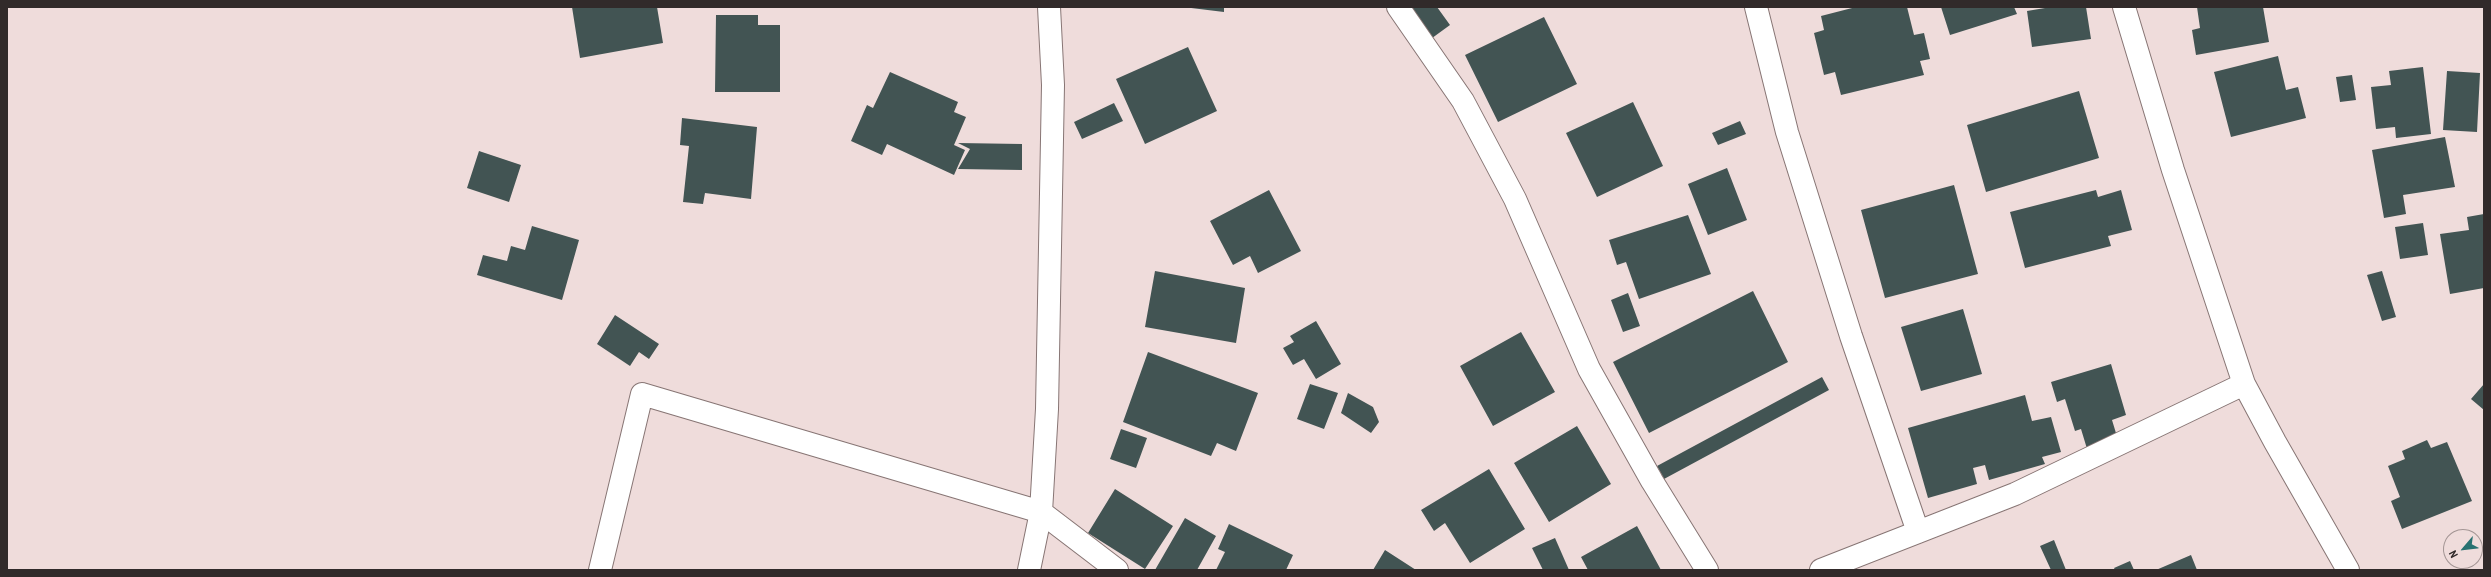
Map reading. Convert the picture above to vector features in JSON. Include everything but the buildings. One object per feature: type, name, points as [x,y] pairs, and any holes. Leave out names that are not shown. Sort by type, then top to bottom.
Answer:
[{"type":"street","points":[[1029,570],[1040,512],[1047,409],[1053,85],[1049,7]]},
{"type":"street","points":[[1398,7],[1463,101],[1515,199],[1589,369],[1652,481],[1707,570]]},
{"type":"street","points":[[1756,7],[1787,132],[1851,336],[1918,532]]},
{"type":"street","points":[[2124,7],[2173,170],[2244,384],[2275,442],[2348,570]]},
{"type":"street","points":[[1820,570],[2015,494],[2244,384]]},
{"type":"street","points":[[600,570],[642,394],[1040,512],[1117,570]]}]
